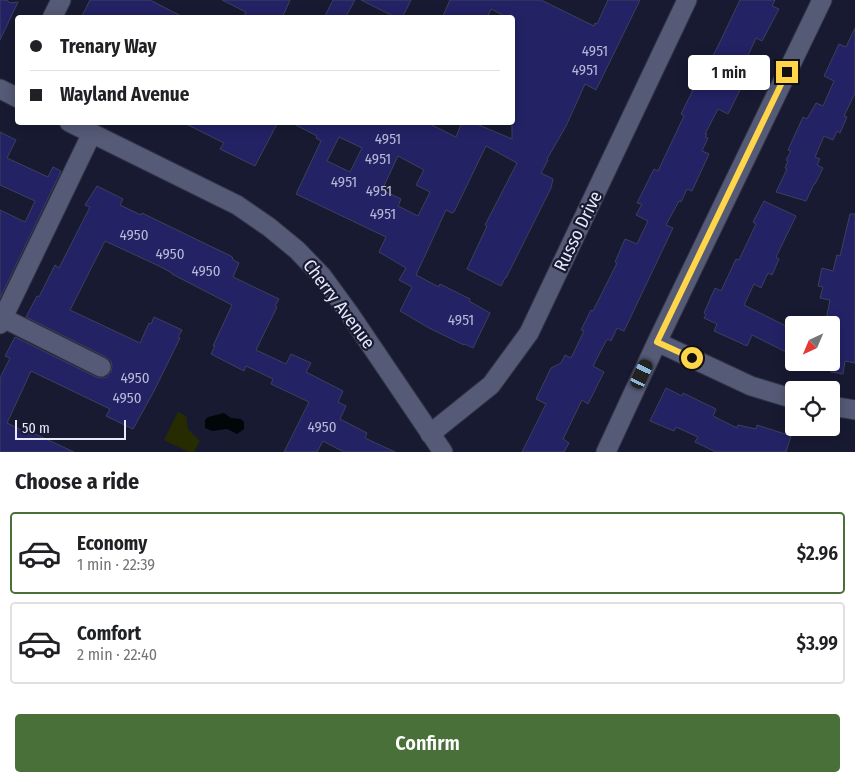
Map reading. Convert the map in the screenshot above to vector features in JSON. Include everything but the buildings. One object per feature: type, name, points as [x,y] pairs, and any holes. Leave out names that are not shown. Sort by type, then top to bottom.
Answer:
[{"type":"street","points":[[54,15],[61,0]]},
{"type":"street","name":"Russo Drive","points":[[430,434],[491,385],[529,332],[687,0]]},
{"type":"street","points":[[606,452],[822,0]]},
{"type":"street","name":"Cherry Avenue","points":[[75,125],[237,205],[269,227],[297,250],[322,276],[443,452]]},
{"type":"street","points":[[92,133],[2,321],[101,367]]},
{"type":"street","points":[[657,342],[751,386],[785,396]]},
{"type":"street","points":[[840,408],[855,410]]},
{"type":"green space","points":[[178,412],[186,416],[188,429],[200,441],[194,452],[189,452],[164,440]]},
{"type":"shaded area","points":[[224,413],[231,418],[241,419],[244,422],[244,429],[237,434],[227,429],[212,431],[205,428],[205,420],[208,417]]},
{"type":"route","points":[[692,358],[657,342],[787,72]]}]
